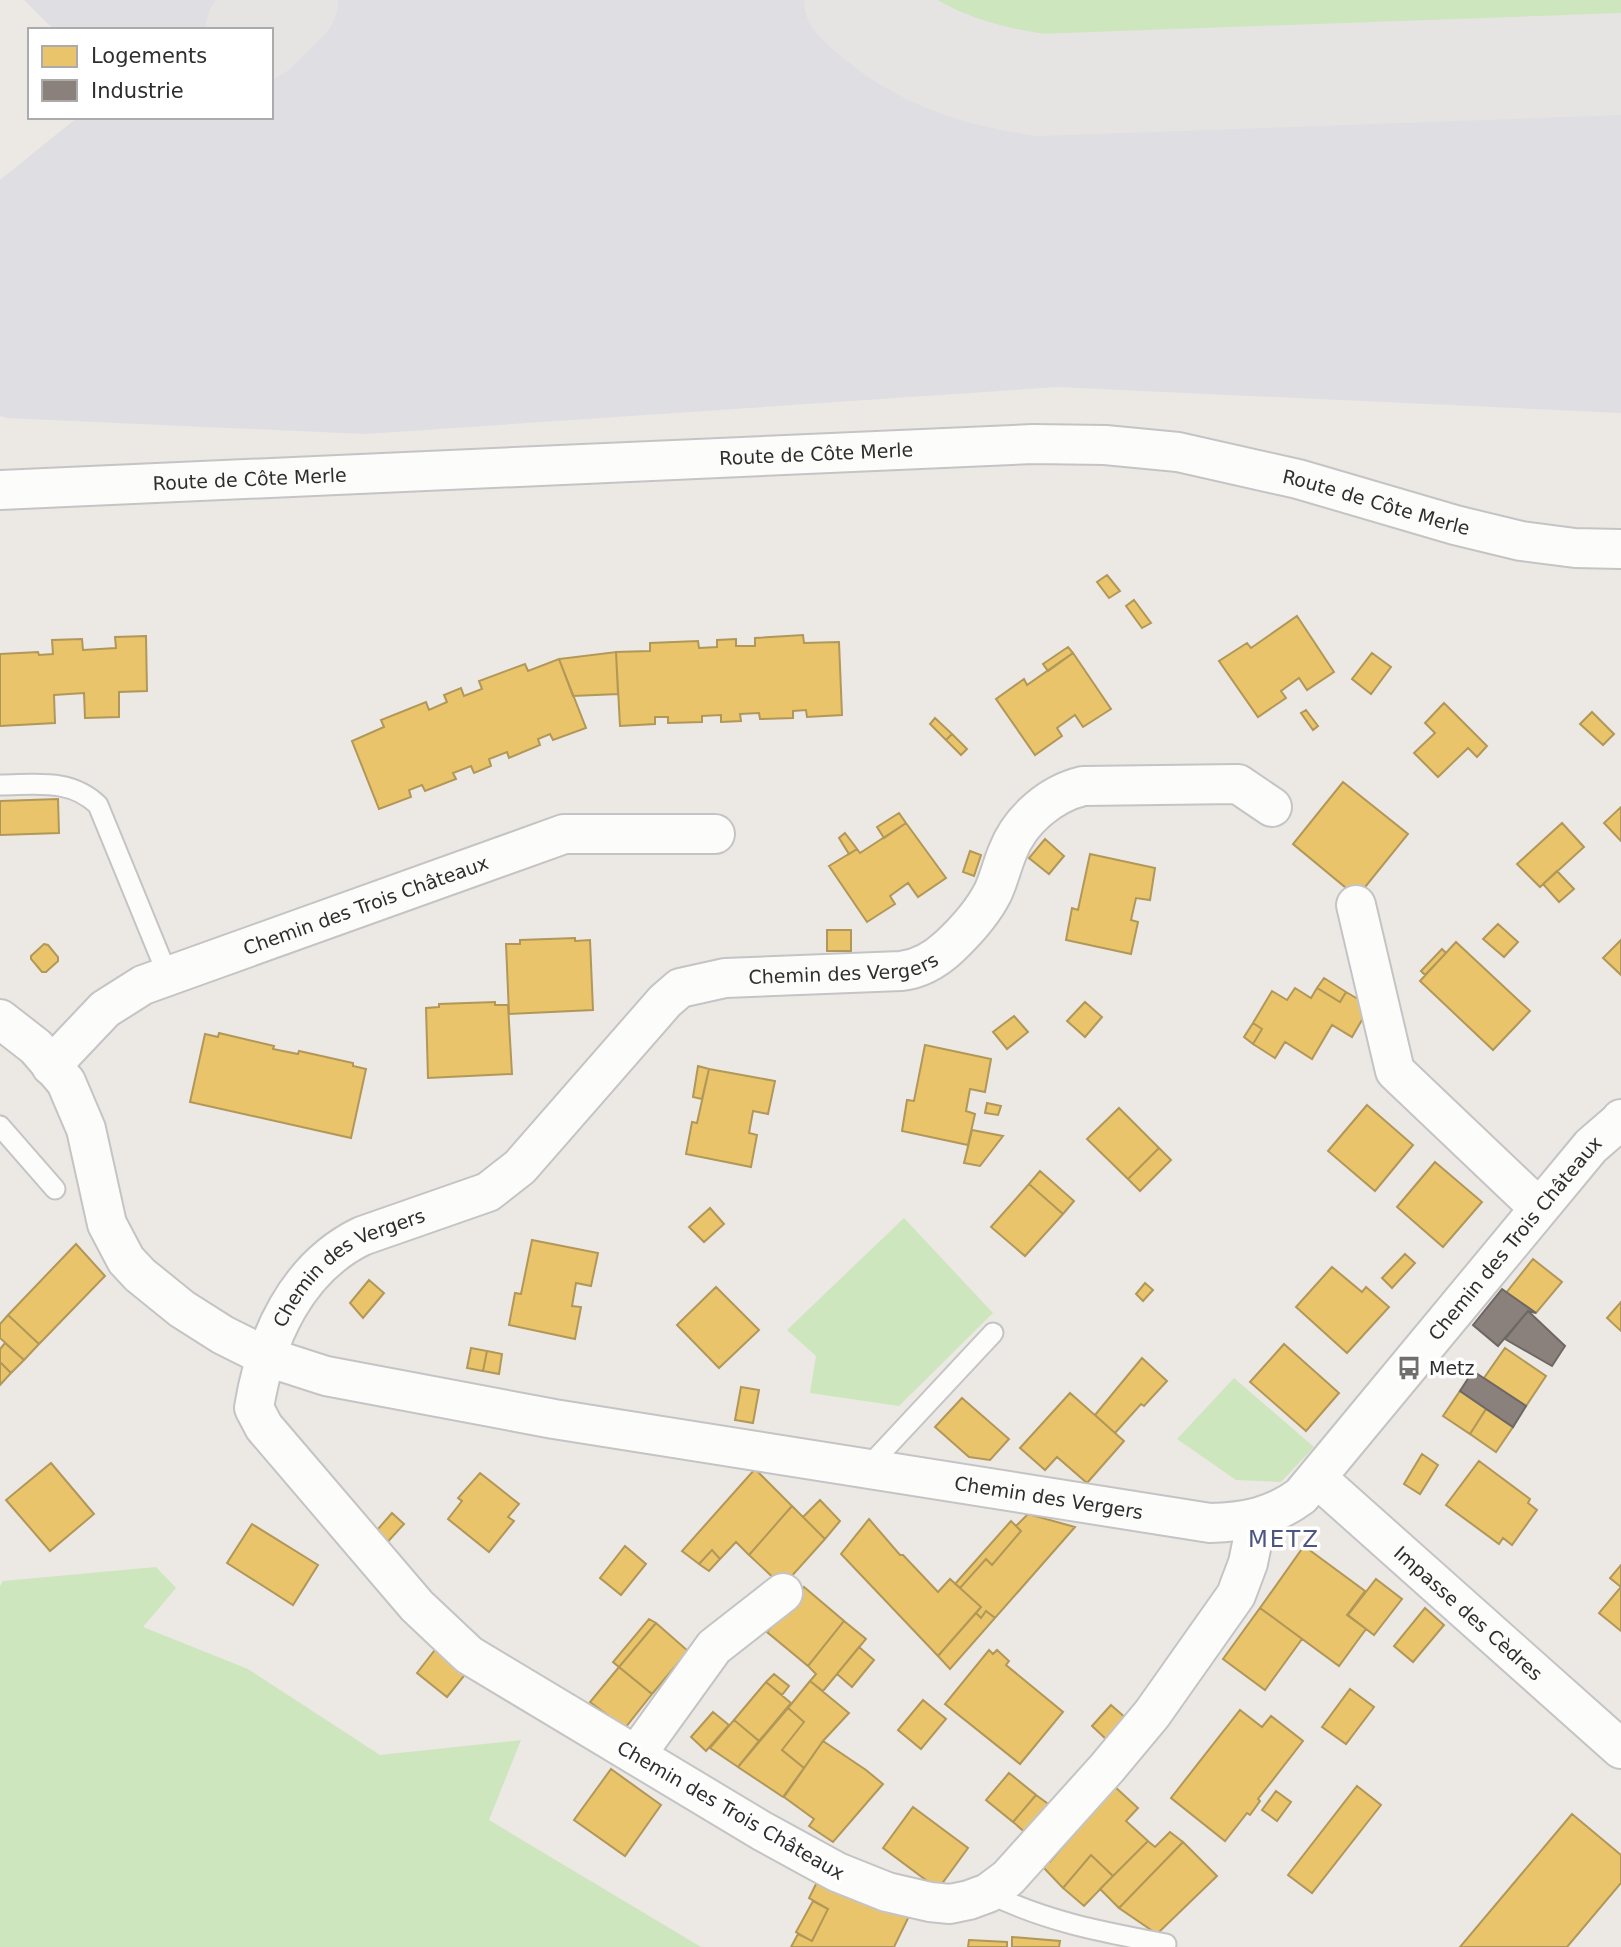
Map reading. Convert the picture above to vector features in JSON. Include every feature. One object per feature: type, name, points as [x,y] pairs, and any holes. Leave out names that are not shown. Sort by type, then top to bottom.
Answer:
[{"type":"street","name":"Route de Côte Merle","points":[[0,490],[1033,444],[1105,445],[1178,452],[1271,472],[1521,541],[1575,548],[1621,549]]},
{"type":"street","name":"Chemin des Vergers","points":[[1257,1519],[1195,1522],[541,1416],[326,1376],[267,1357],[284,1312],[297,1290],[328,1257],[362,1236],[468,1200],[488,1192],[504,1181],[520,1167],[665,1000],[680,988],[725,978],[901,971],[924,965],[939,956],[976,921],[993,892],[1009,849],[1023,824],[1033,813],[1073,789],[1083,786],[1238,784],[1272,807]]},
{"type":"street","name":"Chemin des Trois Châteaux","points":[[51,1066],[114,1003],[143,985],[564,834],[715,834]]},
{"type":"street","points":[[1356,905],[1395,1071],[1539,1208]]},
{"type":"street","points":[[0,1019],[36,1047],[66,1082],[86,1129],[107,1224],[126,1260],[182,1309],[223,1335],[267,1357]]},
{"type":"street","name":"Chemin des Trois Châteaux","points":[[267,1357],[254,1408],[257,1418],[417,1606],[469,1656],[762,1831],[837,1872],[904,1898],[950,1904],[988,1893],[1008,1878],[1152,1714],[1236,1595],[1248,1563],[1257,1519],[1287,1506],[1301,1496],[1591,1146],[1621,1121]]},
{"type":"street","name":"Impasse des Cèdres","points":[[1317,1478],[1621,1749]]},
{"type":"street","points":[[636,1755],[714,1647],[783,1593]]},
{"type":"lane","points":[[0,785],[69,786],[81,791],[98,805],[168,976]]},
{"type":"lane","points":[[0,1126],[55,1189]]},
{"type":"lane","points":[[867,1468],[993,1332]]},
{"type":"lane","points":[[988,1893],[1022,1910],[1054,1920],[1166,1944]]},
{"type":"shaded area","points":[[24,0],[1621,0],[1621,413],[1057,387],[365,434],[7,418],[0,416],[0,180],[76,119],[273,119],[273,28],[52,28]]},
{"type":"green space","points":[[922,0],[1621,0],[1621,20],[1572,27],[1040,40],[979,26]]},
{"type":"green space","points":[[904,1218],[993,1313],[899,1406],[810,1393],[816,1356],[787,1330]]},
{"type":"green space","points":[[1234,1378],[1314,1447],[1281,1482],[1236,1480],[1177,1439]]},
{"type":"green space","points":[[156,1567],[176,1588],[143,1627],[248,1669],[380,1755],[521,1740],[489,1820],[701,1947],[0,1947],[0,1586],[3,1581]]},
{"type":"building: Logements","points":[[1107,575],[1120,591],[1109,598],[1097,582]]},
{"type":"building: Logements","points":[[1134,600],[1151,623],[1142,628],[1126,606]]},
{"type":"building: Logements","points":[[1297,616],[1334,672],[1307,690],[1299,678],[1281,691],[1286,698],[1258,717],[1219,661],[1247,643],[1251,648]]},
{"type":"building: Logements","points":[[803,635],[804,643],[839,642],[842,715],[807,717],[806,710],[793,711],[793,718],[760,719],[759,713],[740,714],[741,721],[721,722],[721,715],[702,716],[702,722],[668,723],[668,717],[655,717],[655,724],[620,726],[616,652],[650,651],[650,643],[698,641],[699,648],[717,647],[717,640],[736,639],[736,646],[755,646],[755,638]]},
{"type":"building: Logements","points":[[146,636],[147,691],[119,692],[119,717],[85,718],[84,693],[54,695],[55,723],[0,726],[0,654],[53,654],[52,640],[82,639],[83,650],[116,648],[115,637]]},
{"type":"building: Logements","points":[[1068,647],[1073,653],[1048,671],[1043,664]]},
{"type":"building: Logements","points":[[616,652],[618,694],[573,696],[559,659]]},
{"type":"building: Logements","points":[[1073,653],[1111,709],[1083,727],[1075,715],[1057,728],[1062,736],[1035,755],[996,699],[1024,679],[1027,685]]},
{"type":"building: Logements","points":[[1372,653],[1391,667],[1371,694],[1352,679]]},
{"type":"building: Logements","points":[[559,659],[586,728],[553,740],[550,734],[538,739],[540,745],[509,758],[507,752],[489,759],[491,766],[474,773],[471,766],[453,773],[456,779],[425,791],[422,785],[409,790],[411,797],[379,809],[352,741],[384,727],[381,720],[426,702],[429,710],[447,702],[444,695],[461,688],[464,696],[482,689],[479,681],[525,664],[528,671]]},
{"type":"building: Logements","points":[[1444,703],[1487,746],[1477,757],[1468,748],[1438,777],[1414,753],[1435,733],[1425,723]]},
{"type":"building: Logements","points":[[1306,710],[1318,726],[1313,730],[1301,713]]},
{"type":"building: Logements","points":[[1592,712],[1614,734],[1603,745],[1580,724]]},
{"type":"building: Logements","points":[[935,718],[952,734],[946,740],[930,724]]},
{"type":"building: Logements","points":[[952,734],[967,749],[961,755],[946,740]]},
{"type":"building: Logements","points":[[1343,782],[1408,834],[1357,897],[1293,844]]},
{"type":"building: Logements","points":[[58,799],[59,833],[0,835],[0,801]]},
{"type":"building: Logements","points":[[1621,807],[1621,841],[1604,823]]},
{"type":"building: Logements","points":[[899,813],[906,823],[884,838],[877,827]]},
{"type":"building: Logements","points":[[906,823],[946,878],[918,897],[908,883],[890,896],[895,904],[867,922],[829,866],[857,849],[860,853]]},
{"type":"building: Logements","points":[[1562,823],[1584,847],[1540,887],[1517,864]]},
{"type":"building: Logements","points":[[845,833],[857,849],[849,854],[839,838]]},
{"type":"building: Logements","points":[[1045,839],[1064,856],[1049,874],[1029,858]]},
{"type":"building: Logements","points":[[970,851],[981,855],[974,876],[963,872]]},
{"type":"building: Logements","points":[[1090,854],[1155,868],[1150,900],[1136,898],[1131,920],[1138,922],[1131,954],[1066,940],[1072,908],[1078,910]]},
{"type":"building: Logements","points":[[1557,871],[1574,889],[1559,902],[1543,884]]},
{"type":"building: Logements","points":[[1498,924],[1518,942],[1504,957],[1483,939]]},
{"type":"building: Logements","points":[[827,930],[851,930],[851,951],[827,951]]},
{"type":"building: Logements","points":[[575,938],[575,941],[590,940],[593,1010],[509,1014],[506,944],[520,944],[520,940]]},
{"type":"building: Logements","points":[[1621,940],[1621,975],[1603,958]]},
{"type":"building: Logements","points":[[1456,942],[1530,1011],[1493,1050],[1420,981]]},
{"type":"building: Logements","points":[[44,944],[58,957],[58,961],[46,972],[42,972],[31,956]]},
{"type":"building: Logements","points":[[1442,949],[1446,953],[1425,975],[1421,971]]},
{"type":"building: Logements","points":[[1324,978],[1346,992],[1340,1002],[1317,988]]},
{"type":"building: Logements","points":[[1295,988],[1311,998],[1317,988],[1340,1002],[1346,992],[1370,1006],[1352,1037],[1332,1025],[1312,1059],[1285,1042],[1275,1058],[1253,1044],[1262,1029],[1253,1023],[1272,991],[1287,1000]]},
{"type":"building: Logements","points":[[495,1002],[495,1005],[508,1005],[512,1074],[428,1078],[426,1008],[439,1007],[439,1004]]},
{"type":"building: Logements","points":[[1085,1002],[1102,1017],[1085,1037],[1067,1021]]},
{"type":"building: Logements","points":[[1014,1016],[1028,1032],[1007,1049],[993,1032]]},
{"type":"building: Logements","points":[[1253,1023],[1262,1029],[1253,1044],[1244,1037]]},
{"type":"building: Logements","points":[[219,1033],[274,1046],[273,1049],[298,1054],[299,1051],[353,1063],[353,1066],[366,1069],[351,1138],[190,1102],[205,1034],[218,1037]]},
{"type":"building: Logements","points":[[925,1045],[991,1059],[985,1092],[970,1089],[966,1111],[975,1114],[968,1145],[902,1131],[907,1100],[914,1101]]},
{"type":"building: Logements","points":[[698,1066],[709,1069],[702,1099],[693,1097]]},
{"type":"building: Logements","points":[[709,1069],[775,1081],[768,1114],[753,1111],[749,1133],[757,1135],[751,1167],[686,1154],[692,1122],[697,1123]]},
{"type":"building: Logements","points":[[987,1103],[1001,1106],[998,1115],[985,1113]]},
{"type":"building: Logements","points":[[1367,1105],[1413,1145],[1375,1191],[1328,1151]]},
{"type":"building: Logements","points":[[1119,1108],[1159,1148],[1128,1179],[1087,1139]]},
{"type":"building: Logements","points":[[972,1130],[1003,1136],[980,1166],[964,1163]]},
{"type":"building: Logements","points":[[1159,1148],[1171,1160],[1140,1191],[1128,1179]]},
{"type":"building: Logements","points":[[1435,1162],[1482,1202],[1443,1247],[1397,1207]]},
{"type":"building: Logements","points":[[1040,1171],[1074,1201],[1063,1214],[1029,1184]]},
{"type":"building: Logements","points":[[1029,1184],[1063,1214],[1025,1256],[991,1227]]},
{"type":"building: Logements","points":[[710,1208],[724,1224],[704,1242],[689,1227]]},
{"type":"building: Logements","points":[[532,1240],[598,1253],[591,1286],[576,1283],[572,1306],[581,1307],[575,1339],[509,1325],[515,1293],[521,1294]]},
{"type":"building: Logements","points":[[76,1244],[105,1276],[39,1344],[8,1315]]},
{"type":"building: Logements","points":[[1405,1254],[1415,1263],[1392,1288],[1382,1278]]},
{"type":"building: Logements","points":[[1533,1259],[1562,1282],[1536,1313],[1506,1293]]},
{"type":"building: Logements","points":[[1332,1267],[1362,1292],[1366,1287],[1389,1307],[1347,1353],[1296,1307]]},
{"type":"building: Logements","points":[[369,1280],[384,1293],[363,1318],[350,1303]]},
{"type":"building: Logements","points":[[1145,1283],[1153,1290],[1143,1301],[1136,1294]]},
{"type":"building: Logements","points":[[716,1287],[759,1330],[719,1368],[677,1325]]},
{"type":"building: Logements","points":[[1621,1302],[1621,1331],[1607,1318]]},
{"type":"building: Logements","points":[[8,1315],[39,1344],[24,1360],[0,1338],[0,1324]]},
{"type":"building: Logements","points":[[5,1343],[24,1360],[11,1373],[0,1362],[0,1349]]},
{"type":"building: Logements","points":[[1284,1344],[1339,1393],[1306,1431],[1250,1382]]},
{"type":"building: Logements","points":[[471,1348],[487,1351],[483,1371],[467,1368]]},
{"type":"building: Logements","points":[[1505,1348],[1546,1376],[1526,1406],[1484,1378]]},
{"type":"building: Logements","points":[[487,1351],[502,1354],[499,1374],[483,1371]]},
{"type":"building: Logements","points":[[1142,1358],[1167,1381],[1144,1406],[1141,1404],[1115,1433],[1095,1415]]},
{"type":"building: Logements","points":[[0,1362],[11,1373],[0,1385]]},
{"type":"building: Logements","points":[[741,1387],[759,1390],[753,1423],[735,1420]]},
{"type":"building: Logements","points":[[1460,1391],[1486,1409],[1470,1434],[1443,1416]]},
{"type":"building: Logements","points":[[1070,1393],[1124,1441],[1087,1483],[1057,1457],[1045,1470],[1020,1448]]},
{"type":"building: Logements","points":[[962,1398],[1009,1439],[990,1460],[969,1457],[935,1427]]},
{"type":"building: Logements","points":[[1486,1409],[1513,1427],[1496,1452],[1470,1434]]},
{"type":"building: Logements","points":[[1422,1454],[1438,1465],[1420,1494],[1404,1484]]},
{"type":"building: Logements","points":[[1479,1461],[1530,1499],[1528,1503],[1537,1510],[1512,1545],[1503,1538],[1499,1544],[1446,1505]]},
{"type":"building: Logements","points":[[51,1463],[94,1514],[50,1551],[6,1500]]},
{"type":"building: Logements","points":[[755,1469],[792,1506],[749,1555],[736,1542],[720,1559],[712,1550],[699,1564],[682,1551]]},
{"type":"building: Logements","points":[[480,1473],[519,1504],[508,1517],[514,1521],[489,1552],[448,1519],[462,1501],[458,1498]]},
{"type":"building: Logements","points":[[820,1500],[840,1521],[825,1539],[803,1517]]},
{"type":"building: Logements","points":[[792,1506],[825,1539],[790,1578],[779,1583],[749,1555]]},
{"type":"building: Logements","points":[[392,1513],[404,1524],[382,1548],[371,1537]]},
{"type":"building: Logements","points":[[1028,1514],[1075,1527],[995,1618],[986,1611],[981,1618],[976,1613],[981,1607],[960,1588],[986,1559],[992,1565],[1021,1531],[1016,1526]]},
{"type":"building: Logements","points":[[869,1519],[900,1555],[938,1592],[950,1579],[981,1607],[938,1656],[841,1554]]},
{"type":"building: Logements","points":[[1011,1521],[1021,1531],[992,1565],[986,1559],[960,1588],[955,1584]]},
{"type":"building: Logements","points":[[252,1524],[318,1565],[293,1605],[227,1563]]},
{"type":"building: Logements","points":[[625,1546],[646,1564],[621,1595],[600,1578]]},
{"type":"building: Logements","points":[[1304,1546],[1365,1591],[1347,1615],[1366,1629],[1339,1666],[1260,1608]]},
{"type":"building: Logements","points":[[712,1550],[720,1559],[709,1571],[699,1564]]},
{"type":"building: Logements","points":[[1621,1565],[1621,1587],[1610,1578]]},
{"type":"building: Logements","points":[[1376,1579],[1402,1599],[1374,1635],[1348,1615]]},
{"type":"building: Logements","points":[[804,1587],[844,1621],[808,1666],[767,1632]]},
{"type":"building: Logements","points":[[1621,1587],[1621,1631],[1599,1613]]},
{"type":"building: Logements","points":[[1260,1608],[1302,1639],[1265,1690],[1223,1659]]},
{"type":"building: Logements","points":[[1425,1608],[1444,1625],[1413,1662],[1394,1646]]},
{"type":"building: Logements","points":[[986,1611],[995,1618],[950,1669],[938,1656],[976,1613],[981,1618]]},
{"type":"building: Logements","points":[[649,1619],[656,1623],[619,1667],[613,1662]]},
{"type":"building: Logements","points":[[844,1621],[866,1639],[823,1691],[810,1681],[816,1674],[808,1666]]},
{"type":"building: Logements","points":[[656,1623],[688,1651],[652,1694],[619,1667]]},
{"type":"building: Logements","points":[[438,1646],[468,1671],[447,1697],[417,1673]]},
{"type":"building: Logements","points":[[859,1647],[874,1660],[852,1687],[837,1674]]},
{"type":"building: Logements","points":[[989,1650],[993,1654],[997,1650],[1009,1661],[1006,1665],[1063,1712],[1020,1764],[945,1704]]},
{"type":"building: Logements","points":[[619,1667],[652,1694],[625,1728],[590,1702]]},
{"type":"building: Logements","points":[[774,1674],[789,1686],[782,1695],[766,1682]]},
{"type":"building: Logements","points":[[810,1681],[849,1713],[823,1741],[804,1768],[782,1750],[804,1722],[788,1708]]},
{"type":"building: Logements","points":[[766,1682],[791,1703],[759,1741],[734,1720]]},
{"type":"building: Logements","points":[[1350,1689],[1374,1707],[1346,1744],[1322,1727]]},
{"type":"building: Logements","points":[[923,1700],[946,1719],[921,1749],[898,1730]]},
{"type":"building: Logements","points":[[1111,1705],[1127,1719],[1108,1741],[1092,1726]]},
{"type":"building: Logements","points":[[788,1708],[804,1722],[782,1750],[804,1768],[783,1797],[738,1767]]},
{"type":"building: Logements","points":[[1240,1710],[1262,1727],[1271,1716],[1303,1741],[1258,1799],[1260,1801],[1250,1815],[1247,1813],[1225,1841],[1171,1798]]},
{"type":"building: Logements","points":[[713,1712],[729,1725],[706,1751],[691,1737]]},
{"type":"building: Logements","points":[[734,1720],[759,1741],[738,1767],[710,1748]]},
{"type":"building: Logements","points":[[823,1741],[883,1784],[833,1842],[809,1826],[814,1819],[784,1797]]},
{"type":"building: Logements","points":[[611,1769],[661,1805],[625,1856],[574,1820]]},
{"type":"building: Logements","points":[[1009,1773],[1036,1795],[1013,1822],[986,1800]]},
{"type":"building: Logements","points":[[1114,1786],[1138,1808],[1126,1821],[1148,1841],[1113,1876],[1091,1855],[1063,1888],[1042,1866],[1047,1860],[1050,1862]]},
{"type":"building: Logements","points":[[1357,1786],[1381,1805],[1312,1893],[1288,1875]]},
{"type":"building: Logements","points":[[1276,1791],[1291,1802],[1277,1821],[1262,1810]]},
{"type":"building: Logements","points":[[1036,1795],[1051,1806],[1027,1834],[1013,1822]]},
{"type":"building: Logements","points":[[913,1807],[968,1848],[938,1889],[883,1848]]},
{"type":"building: Logements","points":[[1572,1814],[1621,1855],[1621,1883],[1567,1947],[1460,1947]]},
{"type":"building: Logements","points":[[1170,1832],[1183,1842],[1119,1908],[1100,1889],[1148,1841],[1155,1847]]},
{"type":"building: Logements","points":[[1183,1842],[1217,1876],[1157,1934],[1119,1908]]},
{"type":"building: Logements","points":[[1091,1855],[1113,1876],[1084,1906],[1063,1888]]},
{"type":"building: Logements","points":[[819,1878],[911,1912],[894,1947],[791,1947],[798,1934],[812,1941],[828,1909],[809,1898]]},
{"type":"building: Logements","points":[[813,1901],[828,1909],[812,1941],[796,1932]]},
{"type":"building: Logements","points":[[1012,1937],[1060,1941],[1059,1947],[1012,1947]]},
{"type":"building: Logements","points":[[969,1940],[1007,1942],[1007,1947],[968,1947]]},
{"type":"building: Industrie","points":[[1502,1289],[1536,1313],[1528,1311],[1498,1346],[1473,1325]]},
{"type":"building: Industrie","points":[[1528,1311],[1565,1346],[1552,1366],[1505,1339]]},
{"type":"building: Industrie","points":[[1473,1371],[1526,1406],[1513,1427],[1460,1391]]},
{"type":"taxiway","points":[[259,28],[287,0]]},
{"type":"taxiway","points":[[855,0],[896,34],[940,58],[987,75],[1040,85],[1621,64]]},
{"type":"place","name":"Metz","points":[[1409,1368]]},
{"type":"district","name":"METZ","points":[[1284,1539]]}]
